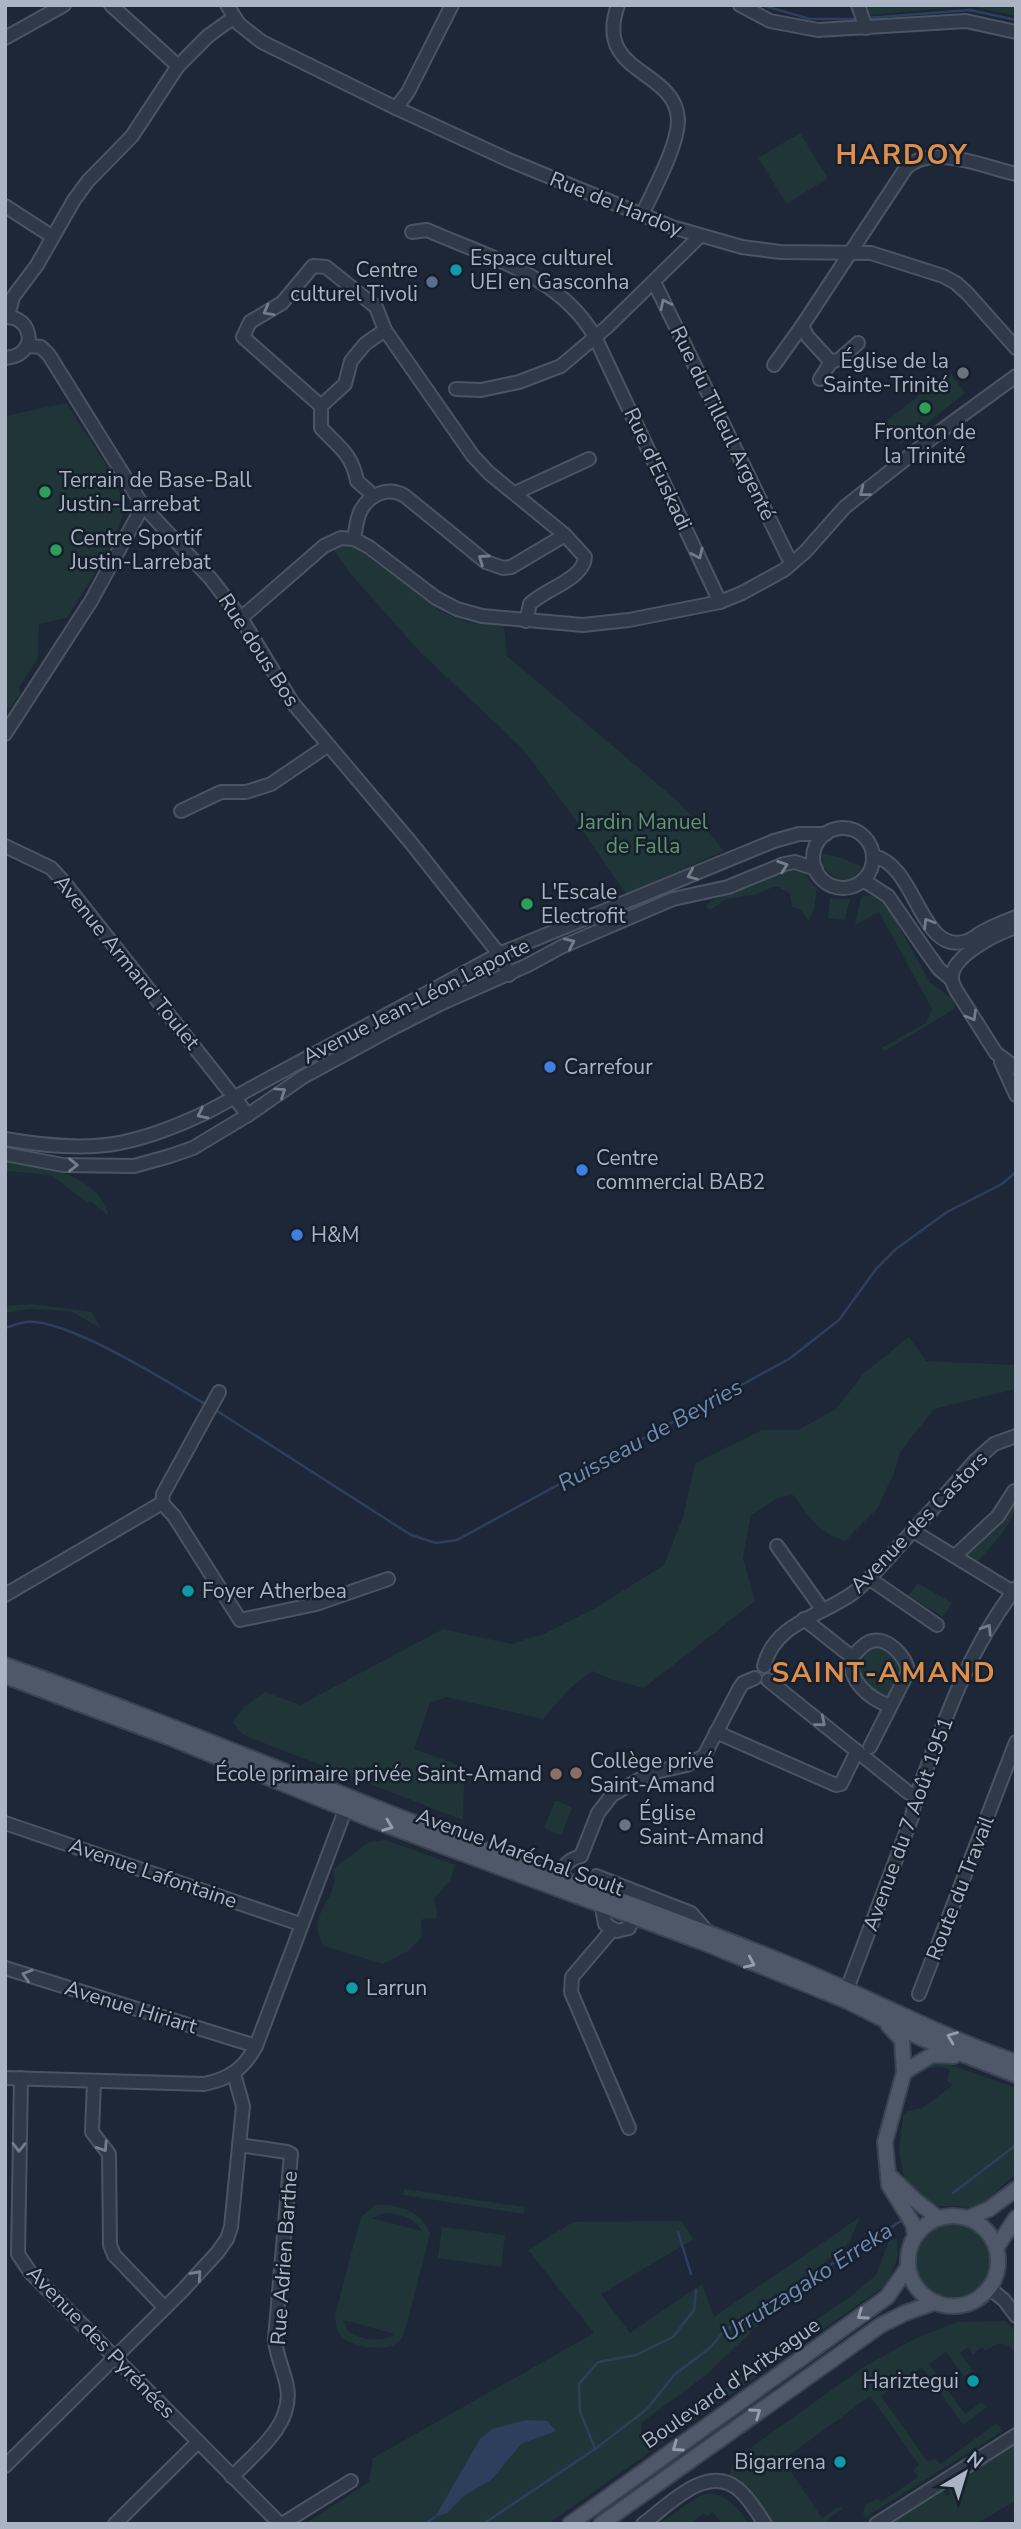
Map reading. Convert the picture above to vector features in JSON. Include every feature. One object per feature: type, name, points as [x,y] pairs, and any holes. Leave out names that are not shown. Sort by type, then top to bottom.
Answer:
[{"type":"main road","points":[[5,1665],[559,1883],[597,1883],[634,1910],[708,1933],[847,1989],[934,2030],[1016,2062]]},
{"type":"main road","name":"Avenue Maréchal Soult","points":[[5,1676],[168,1737],[345,1808],[559,1883],[604,1906],[634,1910],[847,2001],[967,2057],[1016,2075]]},
{"type":"main road","points":[[883,2020],[902,2040],[904,2072],[885,2143],[889,2185],[914,2224],[915,2235]]},
{"type":"main road","points":[[904,2072],[932,2055],[967,2057]]},
{"type":"main road","points":[[888,2174],[902,2190],[938,2218]]},
{"type":"main road","points":[[968,2218],[985,2230],[996,2248],[998,2269],[989,2288],[981,2296],[961,2305],[949,2306],[936,2302],[918,2289],[908,2266],[915,2235],[938,2218],[968,2218],[989,2209],[1016,2189]]},
{"type":"main road","points":[[996,2248],[1016,2217]]},
{"type":"main road","name":"Boulevard d'Aritxague","points":[[569,2524],[887,2297],[908,2266]]},
{"type":"main road","name":"Boulevard d'Aritxague","points":[[601,2524],[881,2325],[936,2302]]},
{"type":"street","points":[[5,38],[64,5]]},
{"type":"street","points":[[111,5],[178,65]]},
{"type":"street","name":"Rue de Hardoy","points":[[227,5],[233,18],[262,42],[396,108],[511,161],[699,237],[780,252],[871,253],[919,267],[956,283],[1016,348]]},
{"type":"street","points":[[396,108],[408,93],[452,5]]},
{"type":"street","points":[[618,5],[613,24],[618,49],[637,71],[664,89],[676,107],[678,121],[674,140],[642,215]]},
{"type":"street","points":[[740,5],[770,20],[818,30],[966,21],[1016,32]]},
{"type":"street","points":[[858,5],[866,28]]},
{"type":"street","points":[[5,358],[14,358],[22,353],[27,346],[29,332],[21,321],[7,317],[13,297],[37,265],[88,181],[132,136],[178,65],[208,36],[233,18]]},
{"type":"street","points":[[774,365],[852,252],[900,174],[913,161],[932,156],[944,157],[1016,174]]},
{"type":"street","points":[[5,206],[53,237]]},
{"type":"street","name":"Rue d'Euskadi","points":[[412,232],[427,230],[531,276],[556,290],[573,306],[595,337],[720,602]]},
{"type":"street","points":[[456,389],[481,390],[519,383],[561,366],[654,282],[699,237]]},
{"type":"street","points":[[321,406],[243,337],[250,322],[282,303],[313,266],[320,265],[334,272],[376,307],[385,330],[473,456],[489,474],[515,493],[581,551],[585,562],[578,573],[534,600],[530,604],[526,621]]},
{"type":"street","name":"Rue du Tilleul Argenté","points":[[654,282],[792,563]]},
{"type":"street","points":[[802,326],[808,337],[831,362]]},
{"type":"street","points":[[374,496],[357,481],[349,455],[321,428],[321,406],[345,384],[351,361],[359,350],[385,330]]},
{"type":"street","points":[[820,379],[831,362],[840,359],[858,343]]},
{"type":"street","name":"Rue dous Bos","points":[[27,346],[41,347],[49,355],[143,506],[191,555],[241,618],[277,680],[327,746],[412,844],[499,954],[509,975]]},
{"type":"street","points":[[241,618],[324,546],[341,538],[354,539],[369,547],[436,598],[482,616],[583,625],[629,620],[720,602],[784,570],[805,552],[845,507],[1016,376]]},
{"type":"street","points":[[515,493],[589,459]]},
{"type":"street","points":[[354,539],[361,509],[374,496],[388,491],[397,491],[486,562],[503,568],[525,560],[565,535]]},
{"type":"street","points":[[5,734],[91,601],[143,506]]},
{"type":"street","points":[[181,811],[221,792],[246,792],[271,784],[327,746]]},
{"type":"street","points":[[833,830],[856,831],[868,842],[873,856],[872,866],[863,880],[850,887],[841,888],[825,882],[816,869],[814,853],[820,840],[833,830]]},
{"type":"street","name":"Avenue Jean-Léon Laporte","points":[[5,1139],[81,1148],[115,1145],[175,1127],[499,954],[774,841],[799,834],[826,834]]},
{"type":"street","name":"Avenue Armand Toulet","points":[[5,846],[51,868],[63,881],[248,1115]]},
{"type":"street","points":[[873,856],[890,864],[901,876],[928,923],[943,940],[950,943],[967,941],[1016,917]]},
{"type":"street","name":"Avenue Jean-Léon Laporte","points":[[5,1154],[63,1165],[134,1166],[193,1148],[248,1115],[303,1077],[440,1004],[509,975],[561,947],[673,899],[728,887],[785,864],[795,862],[816,869]]},
{"type":"street","points":[[863,880],[888,896],[939,969],[951,979],[1009,1076],[1016,1095]]},
{"type":"street","points":[[951,979],[962,959],[974,948],[1016,927]]},
{"type":"street","points":[[996,1053],[1016,1068]]},
{"type":"street","points":[[216,1397],[163,1494],[162,1503],[174,1516],[240,1620],[316,1604],[388,1579]]},
{"type":"street","name":"Avenue des Castors","points":[[761,1679],[770,1673],[764,1666],[769,1652],[785,1632],[843,1599],[870,1578],[975,1461],[994,1444],[1016,1436]]},
{"type":"street","points":[[955,1556],[998,1516],[1014,1491]]},
{"type":"street","points":[[5,1595],[162,1503]]},
{"type":"street","points":[[913,1531],[1014,1590]]},
{"type":"street","points":[[777,1546],[822,1609]]},
{"type":"street","points":[[870,1578],[937,1625]]},
{"type":"street","name":"Avenue du 7 Août 1951","points":[[847,1989],[956,1693],[978,1643],[1014,1590]]},
{"type":"street","points":[[804,1619],[852,1657]]},
{"type":"street","points":[[716,1732],[836,1785],[841,1784],[864,1749],[890,1706],[908,1672],[908,1664],[901,1654],[875,1640],[852,1657],[851,1664],[857,1683],[880,1702],[890,1706]]},
{"type":"street","points":[[581,1856],[597,1813],[612,1796],[651,1773],[687,1765],[704,1756],[743,1683],[761,1679],[864,1749],[909,1793],[916,1796]]},
{"type":"street","name":"Route du Travail","points":[[919,1994],[1016,1742]]},
{"type":"street","points":[[5,2078],[204,2084],[234,2074],[249,2059],[256,2046],[345,1808]]},
{"type":"street","name":"Avenue Lafontaine","points":[[5,1823],[300,1924]]},
{"type":"street","points":[[559,1883],[569,1860],[581,1856]]},
{"type":"street","points":[[581,1856],[594,1869],[597,1883],[691,1913],[708,1933]]},
{"type":"street","points":[[604,1906],[604,1920],[612,1930],[629,1928],[634,1910]]},
{"type":"street","points":[[612,1930],[572,1977],[571,1992],[629,2128]]},
{"type":"street","name":"Avenue Hiriart","points":[[5,1968],[256,2046]]},
{"type":"street","points":[[5,2466],[165,2308],[227,2239],[231,2227],[243,2106],[234,2074]]},
{"type":"street","name":"Avenue des Pyrénées","points":[[20,2078],[12,2254],[281,2524]]},
{"type":"street","points":[[94,2082],[92,2132],[109,2154],[110,2245],[114,2255],[165,2308]]},
{"type":"street","name":"Rue Adrien Barthe","points":[[232,2477],[277,2429],[288,2399],[275,2339],[291,2154],[239,2145]]},
{"type":"street","points":[[989,2288],[1004,2300],[1016,2316]]},
{"type":"street","points":[[876,2524],[1016,2435]]},
{"type":"street","points":[[115,2524],[198,2442]]},
{"type":"street","points":[[643,2524],[695,2486],[713,2480],[724,2481],[738,2488],[765,2524]]},
{"type":"street","points":[[281,2524],[351,2481]]},
{"type":"green space","points":[[866,5],[1016,5],[1016,16],[971,6],[870,15]]},
{"type":"green space","points":[[800,133],[828,178],[787,204],[758,158]]},
{"type":"green space","name":"Fronton de la Trinité","points":[[949,372],[965,393],[901,444],[884,423]]},
{"type":"green space","name":"Centre Sportif Justin-Larrebat","points":[[66,403],[117,485],[124,508],[122,519],[109,548],[67,618],[39,624],[38,658],[19,687],[20,694],[11,707],[5,707],[5,416]]},
{"type":"green space","name":"Jardin Manuel de Falla","points":[[350,546],[363,553],[442,612],[467,622],[504,626],[507,656],[674,798],[724,851],[626,894],[523,749],[420,652],[350,573],[333,549]]},
{"type":"green space","points":[[820,853],[863,867],[853,879],[839,880],[825,870]]},
{"type":"green space","points":[[789,870],[802,871],[817,889],[809,921],[801,910],[792,907],[790,894],[779,887],[727,899],[710,910],[705,906],[716,898]]},
{"type":"green space","points":[[861,897],[877,897],[888,907],[930,982],[952,999],[955,1006],[885,1051],[881,1048],[926,1023],[932,1009],[879,912],[855,925]]},
{"type":"green space","points":[[830,898],[850,899],[845,920],[828,918]]},
{"type":"green space","points":[[5,1161],[51,1169],[81,1181],[103,1201],[109,1216],[51,1175],[5,1171]]},
{"type":"green space","points":[[33,1304],[92,1312],[101,1329],[71,1311],[29,1309],[5,1313],[5,1306]]},
{"type":"green space","points":[[909,1337],[926,1361],[1016,1365],[1016,1389],[934,1409],[900,1452],[894,1473],[877,1509],[845,1541],[822,1529],[809,1517],[793,1495],[778,1498],[751,1515],[743,1558],[755,1601],[644,1688],[592,1671],[569,1689],[543,1719],[446,1697],[430,1703],[414,1749],[461,1766],[464,1787],[463,1820],[243,1735],[232,1722],[244,1707],[265,1692],[300,1705],[443,1629],[511,1644],[543,1634],[597,1607],[664,1565],[683,1517],[695,1463],[762,1430],[798,1430],[836,1409],[864,1373]]},
{"type":"green space","points":[[1016,1498],[1012,1517],[975,1565],[962,1557]]},
{"type":"green space","points":[[918,1583],[952,1603],[943,1617],[909,1596],[904,1600]]},
{"type":"green space","points":[[880,1643],[903,1660],[902,1673],[884,1700],[859,1682],[855,1659],[860,1651]]},
{"type":"green space","points":[[555,1801],[572,1808],[562,1834],[558,1835],[544,1828]]},
{"type":"green space","points":[[386,1840],[455,1865],[450,1881],[434,1898],[436,1919],[425,1918],[421,1921],[422,1936],[410,1950],[383,1964],[324,1946],[318,1924],[332,1890],[333,1869],[369,1842]]},
{"type":"green space","points":[[934,2061],[1016,2088],[1016,2174],[979,2206],[932,2206],[908,2185],[903,2173],[899,2151],[903,2115],[922,2108],[952,2086],[947,2080],[950,2070],[942,2067],[930,2068],[928,2064]]},
{"type":"green space","points":[[404,2189],[524,2207],[524,2214],[403,2195]]},
{"type":"green space","points":[[376,2205],[393,2206],[415,2214],[430,2233],[406,2328],[401,2339],[389,2347],[372,2348],[355,2344],[342,2337],[337,2327],[335,2315],[361,2217]],"holes":[[[385,2213],[406,2217],[415,2222],[422,2231],[371,2218]],[[343,2320],[395,2334],[384,2339],[365,2339],[348,2331]]]},
{"type":"green space","points":[[860,2217],[849,2243],[819,2267],[705,2376],[641,2423],[641,2440],[735,2382],[790,2337],[851,2296],[876,2275],[889,2240],[897,2239],[898,2253],[895,2264],[883,2287],[548,2524],[305,2524],[369,2482],[373,2458],[594,2333],[528,2250],[573,2222],[681,2221],[694,2239],[601,2294],[630,2333],[702,2284],[714,2317]]},
{"type":"green space","points":[[946,2221],[960,2221],[974,2227],[985,2238],[991,2259],[988,2274],[980,2286],[960,2297],[946,2297],[932,2291],[921,2280],[915,2266],[915,2252],[921,2238],[932,2227]]},
{"type":"green space","points":[[442,2227],[505,2235],[501,2267],[438,2258]]},
{"type":"green space","points":[[1006,2321],[1016,2332],[1016,2353],[1005,2344],[985,2351],[982,2347],[973,2354],[968,2347],[960,2353],[973,2371],[964,2377],[946,2352],[929,2364],[965,2414],[982,2402],[986,2408],[963,2425],[922,2367],[881,2396],[928,2462],[935,2458],[940,2464],[997,2423],[1003,2431],[866,2517],[863,2514],[865,2505],[878,2498],[881,2502],[918,2477],[913,2470],[919,2465],[870,2396],[783,2460],[822,2518],[837,2507],[843,2508],[827,2520],[829,2524],[774,2524],[744,2486],[728,2477],[735,2459],[865,2366],[916,2338],[957,2322]]},
{"type":"green space","points":[[1016,2440],[1016,2501],[975,2524],[884,2524],[940,2487],[947,2496],[950,2493],[945,2485]]},
{"type":"green space","points":[[709,2493],[732,2504],[749,2524],[722,2524],[713,2512],[707,2516],[704,2513],[690,2524],[659,2524],[699,2496]]},
{"type":"water","points":[[526,2420],[547,2421],[556,2431],[521,2444],[492,2479],[464,2496],[447,2513],[435,2517],[480,2439],[492,2429]]},
{"type":"waterway","points":[[761,5],[810,19],[860,19]]},
{"type":"waterway","points":[[867,18],[970,10],[1016,20]]},
{"type":"waterway","name":"Ruisseau de Beyries","points":[[214,1409],[411,1535],[436,1543],[457,1540],[789,1359],[839,1320],[876,1269],[896,1249],[947,1212],[1002,1184],[1016,1172]]},
{"type":"waterway","points":[[5,1328],[26,1322],[44,1323],[66,1330],[118,1354],[208,1406]]},
{"type":"waterway","points":[[953,2193],[1016,2145]]},
{"type":"waterway","name":"Urrutzagako Erreka","points":[[483,2524],[595,2449],[647,2409],[674,2375],[711,2347],[723,2332],[901,2221]]},
{"type":"waterway","points":[[678,2232],[691,2274]]},
{"type":"waterway","points":[[595,2449],[580,2411],[579,2384],[598,2362],[636,2355],[673,2337],[694,2310],[696,2290]]},
{"type":"waterway","points":[[425,2524],[435,2517]]},
{"type":"place","name":"Espace culturel UEI en Gasconha","points":[[456,270]]},
{"type":"place","name":"Centre culturel Tivoli","points":[[432,282]]},
{"type":"place","name":"Église de la Sainte-Trinité","points":[[963,373]]},
{"type":"place","name":"Fronton de la Trinité","points":[[925,408]]},
{"type":"place","name":"Terrain de Base-Ball Justin-Larrebat","points":[[45,492]]},
{"type":"place","name":"Centre Sportif Justin-Larrebat","points":[[56,550]]},
{"type":"place","name":"L'Escale Electrofit","points":[[527,904]]},
{"type":"place","name":"Carrefour","points":[[550,1067]]},
{"type":"place","name":"Centre commercial BAB2","points":[[582,1170]]},
{"type":"place","name":"H&M","points":[[297,1235]]},
{"type":"place","name":"Foyer Atherbea","points":[[188,1591]]},
{"type":"place","name":"Collège privé Saint-Amand","points":[[576,1773]]},
{"type":"place","name":"École primaire privée Saint-Amand","points":[[556,1774]]},
{"type":"place","name":"Église Saint-Amand","points":[[625,1825]]},
{"type":"place","name":"Larrun","points":[[352,1988]]},
{"type":"place","name":"Hariztegui","points":[[973,2381]]},
{"type":"place","name":"Bigarrena","points":[[840,2462]]},
{"type":"district","name":"HARDOY","points":[[902,155]]},
{"type":"district","name":"SAINT-AMAND","points":[[884,1673]]}]
